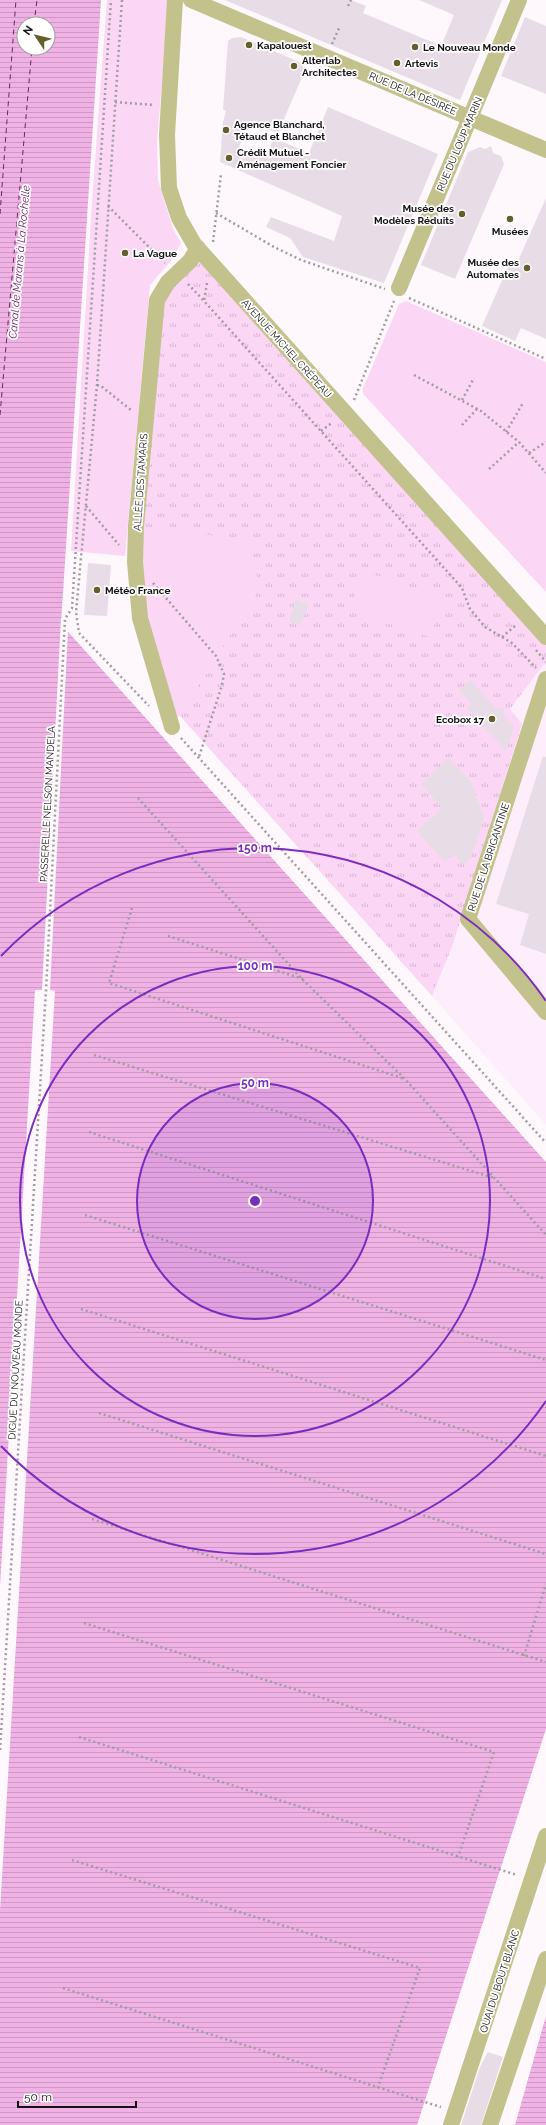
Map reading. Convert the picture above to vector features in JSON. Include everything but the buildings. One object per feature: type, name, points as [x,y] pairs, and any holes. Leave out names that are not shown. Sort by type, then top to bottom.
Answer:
[{"type":"street","name":"AVENUE MICHEL CRÉPEAU","points":[[175,0],[167,135],[169,188],[179,218],[198,248],[211,263],[546,637]]},
{"type":"street","name":"RUE DE LA DÉSIRÉE","points":[[191,0],[546,150]]},
{"type":"street","name":"RUE DU LOUP MARIN","points":[[398,290],[519,0]]},
{"type":"street","name":"ALLÉE DES TAMARIS","points":[[172,727],[140,618],[134,562],[145,416],[157,300],[168,282],[190,261],[198,248]]},
{"type":"street","name":"RUE DE LA BRIGANTINE","points":[[542,675],[542,711],[468,919],[546,1012]]},
{"type":"street","name":"QUAI DU BOUT BLANC","points":[[451,2125],[546,1836]]},
{"type":"street","points":[[490,2125],[546,1959]]},
{"type":"path","points":[[76,612],[72,608],[111,0]]},
{"type":"path","points":[[122,0],[96,385],[76,612],[79,632],[150,707]]},
{"type":"path","points":[[348,6],[351,0]]},
{"type":"path","points":[[115,102],[169,105]]},
{"type":"path","points":[[204,301],[211,263],[221,174]]},
{"type":"path","points":[[108,205],[204,301],[462,588],[470,609],[485,627],[512,643],[542,675]]},
{"type":"path","points":[[216,213],[274,247],[301,260],[398,290],[546,359]]},
{"type":"path","points":[[344,412],[352,404],[398,290]]},
{"type":"path","points":[[414,375],[477,409],[519,442],[546,473]]},
{"type":"path","points":[[462,400],[474,378]]},
{"type":"path","points":[[96,385],[101,386],[136,414],[145,416]]},
{"type":"path","points":[[506,432],[523,403]]},
{"type":"path","points":[[462,424],[477,409]]},
{"type":"path","points":[[489,470],[519,442]]},
{"type":"path","points":[[529,453],[546,442]]},
{"type":"path","points":[[86,506],[216,656],[222,666],[224,674],[222,685],[198,757]]},
{"type":"path","name":"PASSERELLE NELSON MANDELA","points":[[46,990],[65,619],[72,608]]},
{"type":"path","points":[[172,727],[546,1143]]},
{"type":"path","points":[[138,798],[303,980],[405,1079],[546,1235]]},
{"type":"path","points":[[132,908],[110,982],[405,1079]]},
{"type":"path","points":[[168,936],[303,980]]},
{"type":"path","name":"DIGUE DU NOUVEAU MONDE","points":[[0,1750],[46,990]]},
{"type":"path","points":[[94,1055],[495,1179]]},
{"type":"path","points":[[89,1132],[546,1279]]},
{"type":"path","points":[[85,1215],[546,1360]]},
{"type":"path","points":[[81,1309],[546,1456]]},
{"type":"path","points":[[99,1413],[546,1554]]},
{"type":"path","points":[[92,1519],[546,1662]]},
{"type":"path","points":[[524,1656],[546,1584]]},
{"type":"path","points":[[84,1623],[494,1752],[458,1858]]},
{"type":"path","points":[[79,1737],[509,1873]]},
{"type":"path","points":[[72,1860],[420,1968],[378,2087]]},
{"type":"path","points":[[63,1988],[439,2106]]},
{"type":"shaded area","points":[[544,664],[546,665],[546,1125],[432,996],[452,947],[522,724],[509,709]]},
{"type":"green space","points":[[107,0],[169,0],[157,141],[158,180],[173,229],[181,243],[174,257],[150,285],[125,556],[71,551],[92,201]]},
{"type":"green space","points":[[194,244],[546,637],[546,665],[544,664],[510,709],[522,724],[452,947],[432,996],[179,715],[259,589],[143,527],[164,300]]},
{"type":"green space","points":[[406,301],[546,362],[546,592],[363,394],[363,388],[399,304]]},
{"type":"green space","points":[[143,527],[251,540],[259,589],[172,727],[140,618]]},
{"type":"green space","points":[[363,571],[443,598],[430,637],[350,611]]},
{"type":"water","name":"Canal de Marans à La Rochelle","points":[[0,0],[101,0],[61,624],[546,1162],[546,1729],[417,2125],[0,2125]]},
{"type":"water","points":[[546,2017],[546,2125],[515,2125],[544,2023]]},
{"type":"pier","points":[[61,618],[63,619],[63,623],[68,630],[50,990],[55,991],[0,1911],[0,1587],[35,990],[42,990]]},
{"type":"ferry route","points":[[0,214],[16,0]]},
{"type":"ferry route","points":[[35,16],[37,0]]},
{"type":"ferry route","points":[[0,415],[31,56]]},
{"type":"place","name":"Kapalouest","points":[[249,45]]},
{"type":"place","name":"Le Nouveau Monde","points":[[415,47]]},
{"type":"place","name":"Artevis","points":[[397,63]]},
{"type":"place","name":"Alterlab Architectes","points":[[294,66]]},
{"type":"place","name":"Agence Blanchard, Tétaud et Blanchet","points":[[226,130]]},
{"type":"place","name":"Crédit Mutuel - Aménagement Foncier","points":[[229,158]]},
{"type":"place","name":"Musée des Modèles Réduits","points":[[462,214]]},
{"type":"place","name":"Musées","points":[[510,219]]},
{"type":"place","name":"La Vague","points":[[125,253]]},
{"type":"place","name":"Musée des Automates","points":[[527,268]]},
{"type":"place","name":"Météo France","points":[[97,590]]},
{"type":"place","name":"Ecobox 17","points":[[492,719]]}]
